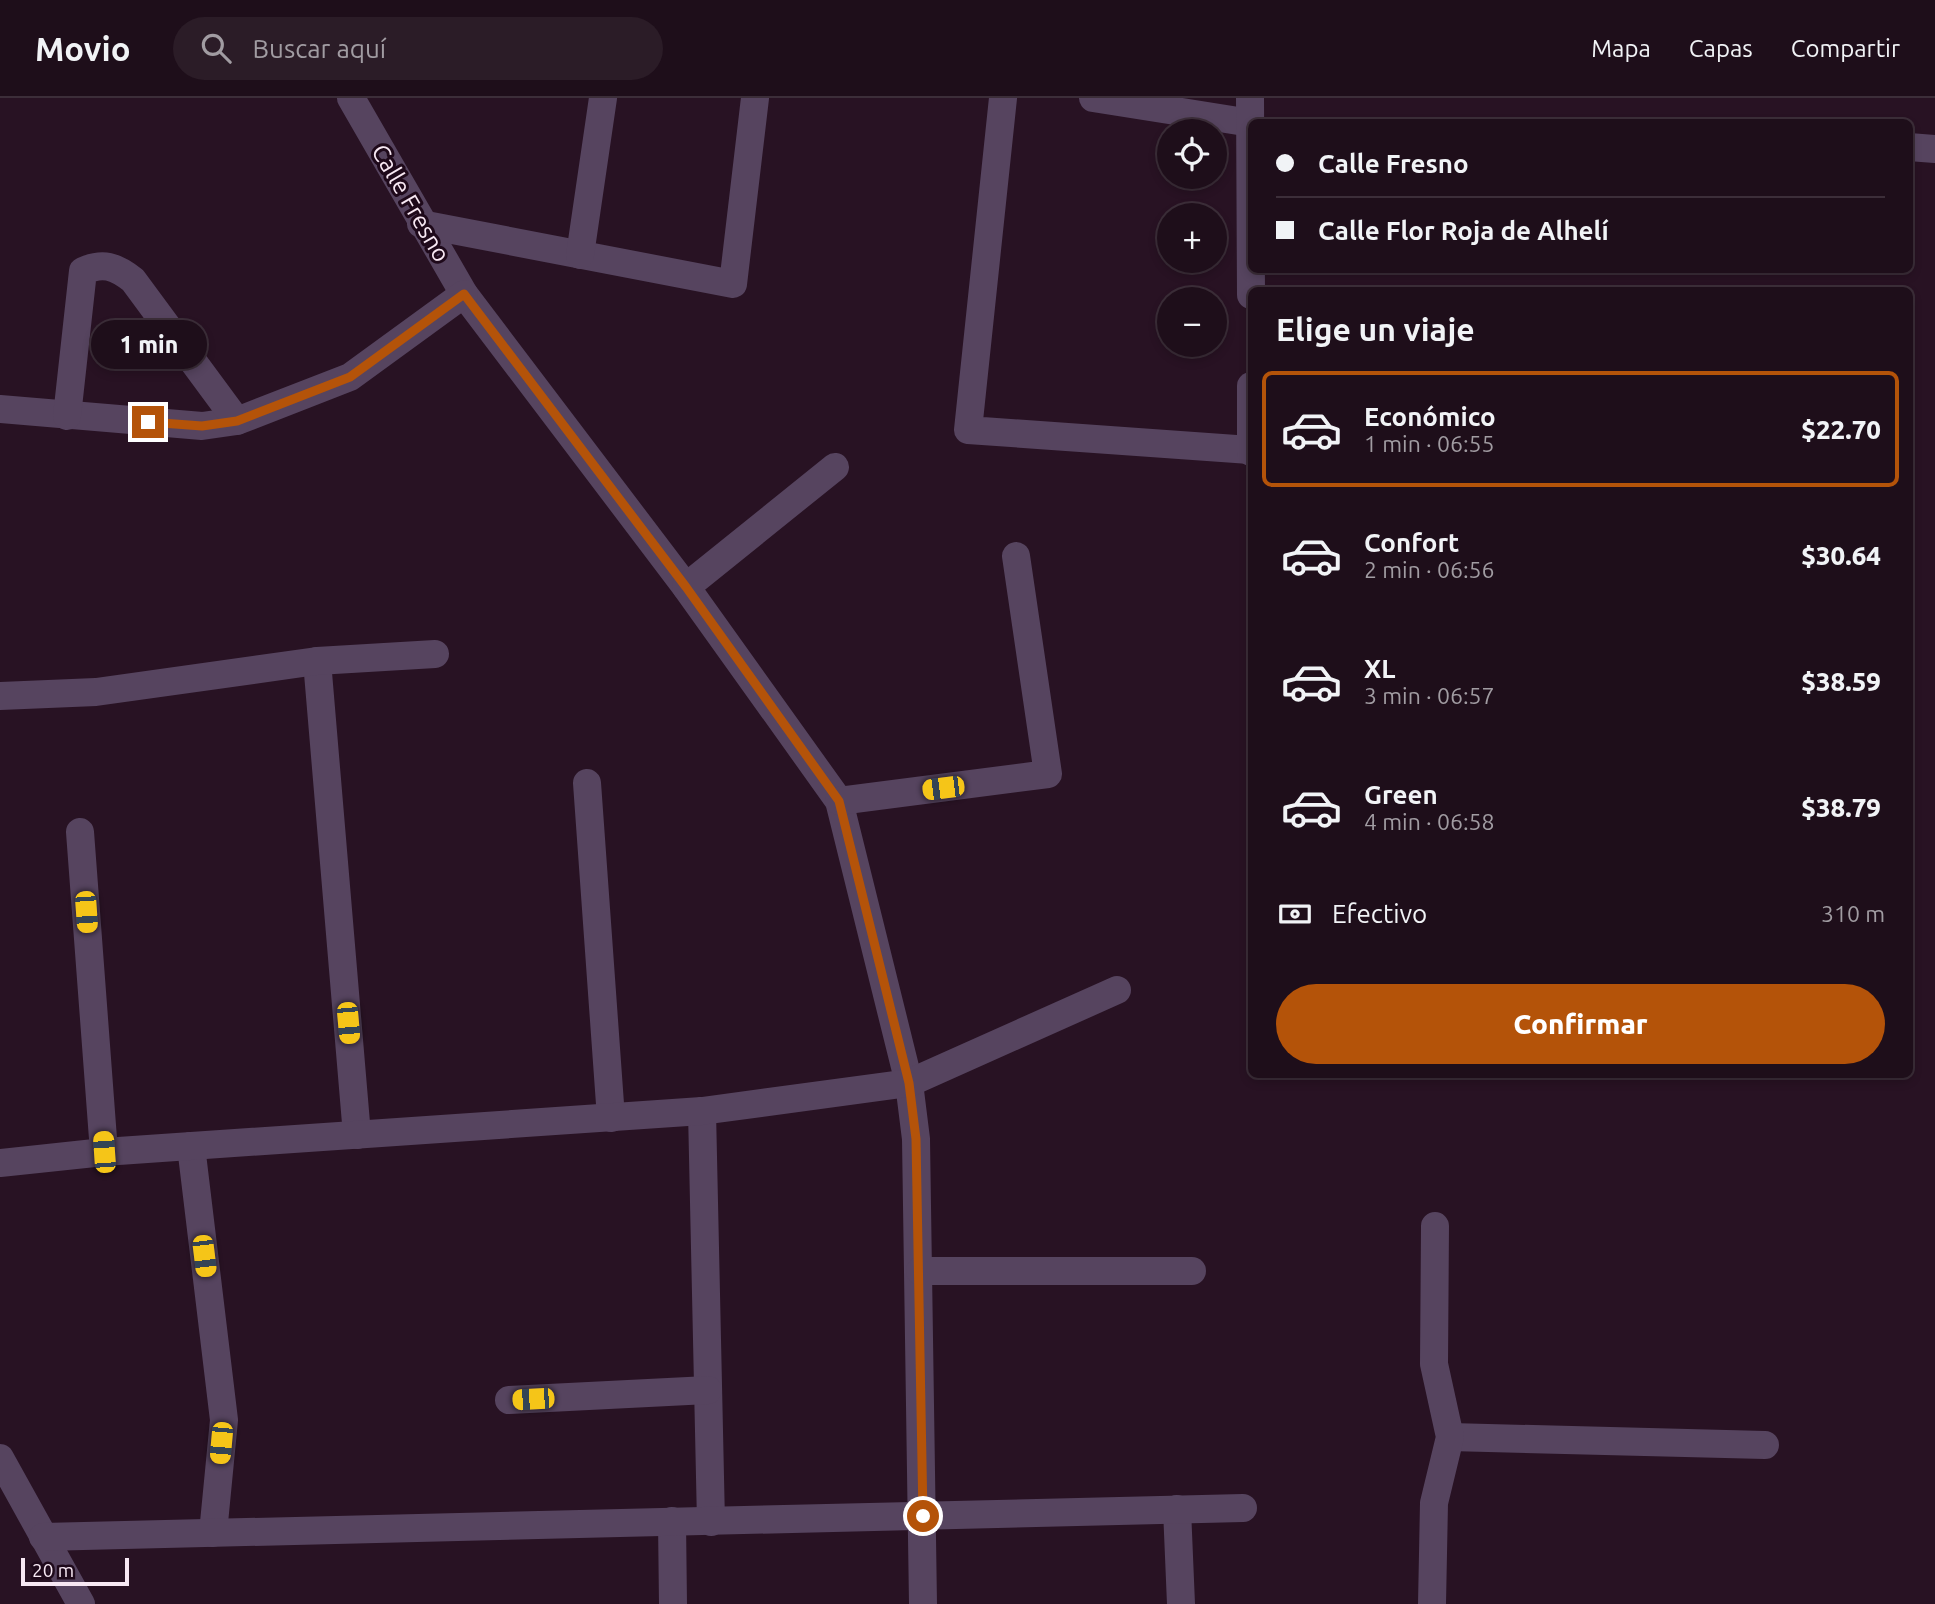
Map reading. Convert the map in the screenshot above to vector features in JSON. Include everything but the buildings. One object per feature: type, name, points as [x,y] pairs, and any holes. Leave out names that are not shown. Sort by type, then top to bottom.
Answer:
[{"type":"street","name":"Calle Fresno","points":[[351,98],[421,224],[464,294],[686,587],[839,801],[909,1083],[916,1139],[923,1604]]},
{"type":"street","points":[[580,254],[603,98]]},
{"type":"street","points":[[421,224],[733,284],[755,98]]},
{"type":"street","points":[[1003,98],[968,430],[1248,451]]},
{"type":"street","points":[[1093,98],[1249,114]]},
{"type":"street","points":[[1913,147],[1935,149]]},
{"type":"street","points":[[67,416],[83,271],[97,264],[118,268],[133,280],[237,421]]},
{"type":"street","points":[[0,409],[202,426],[237,421],[350,377],[464,294]]},
{"type":"street","points":[[686,587],[835,467]]},
{"type":"street","points":[[839,801],[1048,774],[1016,556]]},
{"type":"street","points":[[0,696],[96,692],[317,661],[435,653]]},
{"type":"street","points":[[317,661],[357,1135]]},
{"type":"street","points":[[587,783],[611,1118]]},
{"type":"street","points":[[80,832],[104,1152]]},
{"type":"street","points":[[0,1163],[104,1152],[702,1111],[909,1083],[1117,990]]},
{"type":"street","points":[[702,1111],[711,1522]]},
{"type":"street","points":[[191,1146],[224,1420],[213,1533]]},
{"type":"street","points":[[1432,1604],[1434,1503],[1450,1437],[1434,1364],[1435,1226]]},
{"type":"street","points":[[920,1271],[1192,1271]]},
{"type":"street","points":[[509,1400],[708,1390]]},
{"type":"street","points":[[1450,1437],[1765,1444]]},
{"type":"street","points":[[0,1458],[81,1604]]},
{"type":"street","points":[[43,1537],[1243,1507]]},
{"type":"street","points":[[1177,1509],[1181,1604]]},
{"type":"street","points":[[672,1521],[673,1604]]},
{"type":"route","points":[[148,422],[202,426],[237,421],[350,377],[464,294],[686,587],[839,801],[909,1083],[916,1139],[923,1516]]}]
